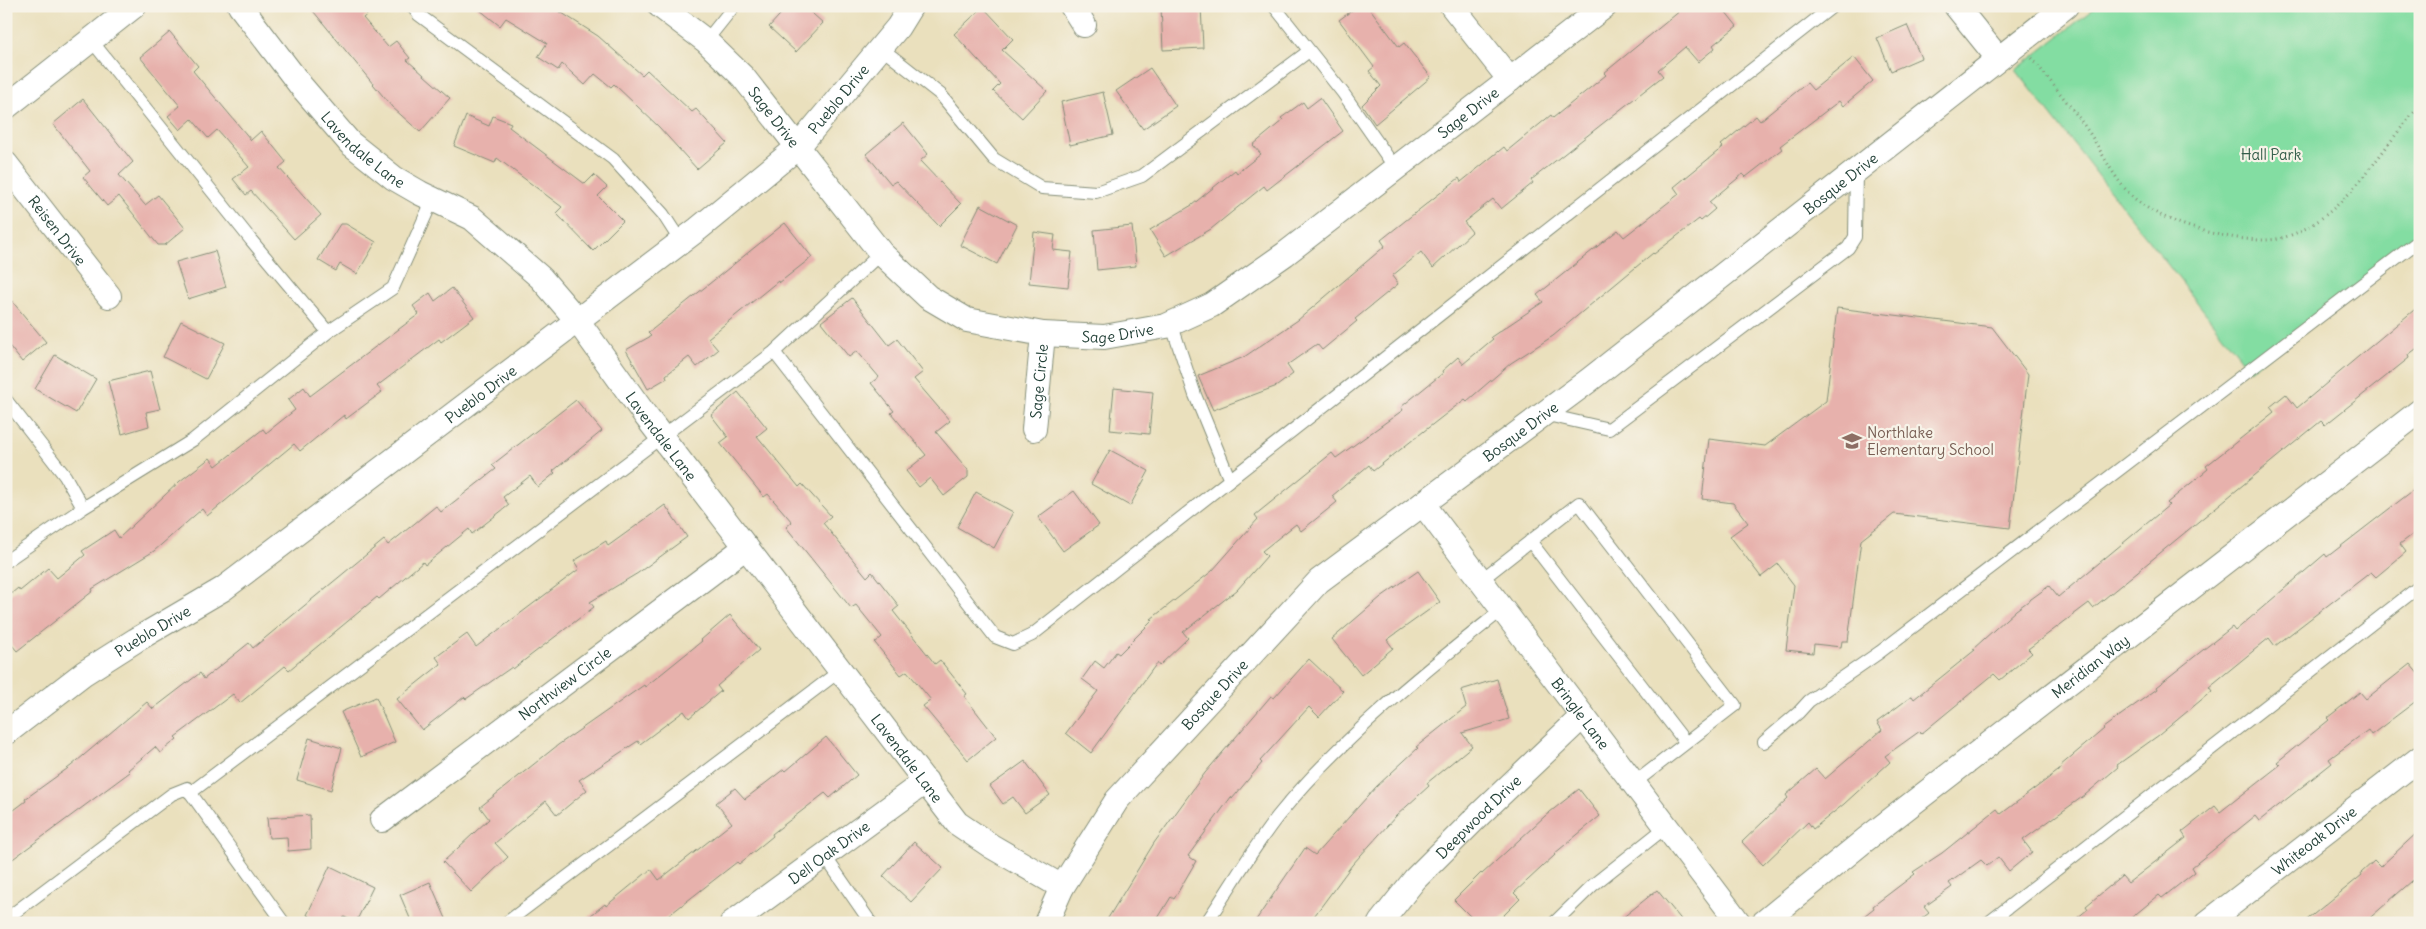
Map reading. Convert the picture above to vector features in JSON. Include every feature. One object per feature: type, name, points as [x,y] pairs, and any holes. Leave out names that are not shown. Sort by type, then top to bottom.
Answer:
[{"type":"street","points":[[6,107],[134,6]]},
{"type":"street","name":"Lavendale Lane","points":[[240,6],[301,86],[350,143],[394,178],[472,218],[487,229],[541,278],[577,320],[661,435],[957,823],[991,846],[1062,888]]},
{"type":"street","name":"Sage Drive","points":[[660,6],[706,41],[742,77],[881,253],[928,297],[967,320],[1043,334],[1104,337],[1171,324],[1220,299],[1285,254],[1605,6]]},
{"type":"street","name":"Pueblo Drive","points":[[6,733],[84,673],[223,589],[681,242],[798,147],[898,27],[910,6]]},
{"type":"street","points":[[1452,6],[1510,80]]},
{"type":"street","points":[[1956,6],[1998,58]]},
{"type":"street","name":"Bosque Drive","points":[[1046,923],[1062,888],[1118,800],[1319,581],[1543,414],[2066,6]]},
{"type":"street","name":"Reisen Drive","points":[[6,164],[109,296]]},
{"type":"street","name":"Sage Circle","points":[[1034,429],[1043,334]]},
{"type":"street","name":"Meridian Way","points":[[1763,923],[1865,840],[2420,411]]},
{"type":"street","name":"Bringle Lane","points":[[1423,504],[1739,923]]},
{"type":"street","name":"Northview Circle","points":[[382,820],[746,547]]},
{"type":"street","name":"Deepwood Drive","points":[[1380,923],[1415,878],[1480,813],[1583,716]]},
{"type":"street","name":"Whiteoak Drive","points":[[2207,923],[2420,758]]},
{"type":"street","name":"Dell Oak Drive","points":[[732,923],[926,781]]},
{"type":"lane","points":[[412,6],[419,15],[613,159],[663,214],[681,242]]},
{"type":"lane","points":[[706,41],[734,6]]},
{"type":"lane","points":[[1274,6],[1343,93],[1396,169]]},
{"type":"lane","points":[[774,352],[995,637],[1013,644],[1032,635],[1833,6]]},
{"type":"lane","points":[[92,40],[251,240],[328,332]]},
{"type":"lane","points":[[881,48],[941,95],[994,159],[1042,188],[1096,192],[1142,176],[1309,51]]},
{"type":"lane","points":[[1543,414],[1610,429],[1848,248],[1855,237],[1856,170]]},
{"type":"lane","points":[[6,561],[83,508],[193,440],[328,332],[393,288],[433,199]]},
{"type":"lane","points":[[1764,742],[1809,701],[1880,652],[2420,240]]},
{"type":"lane","points":[[190,793],[661,435],[774,352],[881,253]]},
{"type":"lane","points":[[1171,324],[1195,395],[1230,478]]},
{"type":"lane","points":[[6,400],[66,476],[83,508]]},
{"type":"lane","points":[[1481,580],[1580,503],[1735,705],[1634,784]]},
{"type":"lane","points":[[1530,541],[1686,743]]},
{"type":"lane","points":[[1988,923],[2420,586]]},
{"type":"lane","points":[[1206,923],[1278,816],[1339,750],[1427,669],[1503,609]]},
{"type":"lane","points":[[506,923],[841,670]]},
{"type":"lane","points":[[6,919],[172,794],[187,788],[284,923]]},
{"type":"lane","points":[[1554,923],[1593,885],[1666,827]]},
{"type":"lane","points":[[824,855],[872,923]]},
{"type":"path","points":[[2020,42],[2075,113],[2132,196],[2155,212],[2182,224],[2246,238],[2269,240],[2295,234],[2322,218],[2342,202],[2363,178],[2398,129],[2420,106]]},
{"type":"green space","name":"Hall Park","points":[[2097,6],[2420,6],[2420,237],[2250,370],[2016,70]]},
{"type":"building","points":[[309,6],[377,6],[363,18],[388,47],[396,41],[410,58],[407,60],[450,98],[420,132],[392,107]]},
{"type":"building","points":[[475,6],[551,6],[598,36],[642,75],[647,70],[692,112],[696,109],[727,143],[697,169],[659,127],[614,84],[611,87],[595,74],[585,85],[562,64],[558,70],[538,57],[547,43],[506,18],[500,26]]},
{"type":"building","points":[[788,6],[804,6],[823,23],[796,52],[769,27]]},
{"type":"building","points":[[1161,6],[1201,6],[1203,48],[1163,50]]},
{"type":"building","points":[[1358,6],[1368,6],[1399,47],[1404,43],[1431,77],[1375,124],[1362,105],[1381,86],[1369,71],[1374,67],[1339,20]]},
{"type":"building","points":[[1686,6],[1721,6],[1737,26],[1713,45],[1715,48],[1698,62],[1685,47],[1658,70],[1663,76],[1531,180],[1533,183],[1501,209],[1493,199],[1464,222],[1472,232],[1433,268],[1421,252],[1392,276],[1398,284],[1355,319],[1357,321],[1322,350],[1317,344],[1287,365],[1293,374],[1277,386],[1213,410],[1198,376],[1244,357],[1298,320],[1385,246],[1381,240],[1459,178],[1461,182],[1504,147],[1507,151],[1551,115],[1553,118],[1606,75],[1604,73]]},
{"type":"building","points":[[983,7],[1013,39],[1002,50],[1047,91],[1022,118],[993,91],[1000,84],[954,34]]},
{"type":"building","points":[[1907,25],[1921,58],[1891,71],[1877,38]]},
{"type":"building","points":[[170,32],[198,66],[193,71],[251,140],[261,131],[286,162],[279,168],[321,215],[294,239],[251,191],[246,195],[233,179],[249,167],[217,130],[208,138],[192,119],[180,130],[168,116],[180,106],[140,57]]},
{"type":"building","points":[[1854,57],[1873,81],[1843,106],[1839,101],[1780,146],[1782,149],[1746,177],[1743,174],[1709,202],[1715,209],[1701,221],[1699,219],[1653,253],[1553,336],[1511,363],[1467,401],[1465,399],[1373,471],[1369,465],[1332,496],[1337,502],[1301,531],[1296,524],[1262,551],[1267,556],[1237,590],[1183,632],[1188,638],[1159,666],[1157,663],[1091,753],[1066,733],[1098,691],[1082,679],[1095,661],[1104,668],[1116,652],[1119,654],[1153,620],[1151,619],[1212,571],[1258,519],[1255,515],[1332,453],[1336,458],[1403,410],[1401,407],[1443,373],[1442,371],[1458,357],[1463,364],[1493,339],[1491,337],[1543,302],[1537,295],[1618,230],[1624,237],[1679,194],[1674,187],[1723,147],[1721,145],[1756,116],[1760,121],[1807,83],[1813,90]]},
{"type":"building","points":[[1150,68],[1176,106],[1143,129],[1116,91]]},
{"type":"building","points":[[1103,92],[1113,135],[1070,145],[1061,102]]},
{"type":"building","points":[[1320,98],[1343,131],[1267,190],[1264,186],[1211,229],[1166,256],[1150,230],[1192,205],[1235,170],[1237,173],[1261,154],[1253,145],[1283,120],[1281,118],[1303,102],[1307,108]]},
{"type":"building","points":[[83,99],[133,162],[119,175],[145,205],[158,195],[185,228],[165,245],[158,245],[119,196],[107,206],[83,177],[90,171],[53,124]]},
{"type":"building","points":[[466,116],[489,126],[493,116],[511,123],[509,127],[585,184],[594,175],[607,187],[598,196],[623,221],[593,251],[556,213],[562,207],[497,158],[495,163],[454,146]]},
{"type":"building","points":[[903,123],[928,154],[920,161],[961,204],[939,226],[896,181],[891,184],[866,154]]},
{"type":"building","points":[[980,205],[1017,225],[997,264],[960,245]]},
{"type":"building","points":[[785,223],[812,257],[779,283],[778,281],[708,338],[718,350],[697,367],[689,357],[666,375],[667,378],[648,389],[626,350],[651,336],[648,333]]},
{"type":"building","points":[[340,224],[346,224],[376,242],[357,274],[340,264],[336,271],[318,260]]},
{"type":"building","points":[[1132,226],[1136,266],[1097,270],[1094,230]]},
{"type":"building","points":[[1034,232],[1055,235],[1053,250],[1072,252],[1068,287],[1029,283]]},
{"type":"building","points":[[215,251],[226,287],[188,299],[176,262]]},
{"type":"building","points":[[452,288],[474,317],[441,342],[439,339],[377,386],[382,392],[346,419],[344,415],[300,451],[294,444],[207,516],[202,509],[154,551],[92,589],[93,591],[17,651],[6,638],[6,598],[18,588],[20,591],[48,568],[57,578],[85,555],[82,551],[114,530],[119,538],[180,481],[210,458],[216,466],[263,429],[266,433],[295,410],[288,400],[304,387],[310,396],[419,314],[413,306],[430,293],[435,301]]},
{"type":"building","points":[[6,294],[46,342],[22,362],[6,342]]},
{"type":"building","points":[[852,298],[889,345],[897,339],[923,372],[914,379],[950,421],[936,432],[968,470],[968,477],[944,496],[930,478],[919,487],[906,471],[926,455],[891,413],[894,411],[871,383],[879,377],[857,351],[849,357],[821,322]]},
{"type":"building","points":[[2420,305],[2420,346],[2408,355],[2409,358],[2325,425],[2321,421],[2093,608],[2089,603],[2028,649],[2032,653],[2000,680],[1994,674],[1921,734],[1920,731],[1885,756],[1890,762],[1844,804],[1813,829],[1808,822],[1763,865],[1742,842],[1788,798],[1786,795],[1816,769],[1825,779],[1882,730],[1877,722],[1912,696],[1914,699],[1975,650],[1973,649],[2016,610],[2049,586],[2058,597],[2169,505],[2167,503],[2208,469],[2206,466],[2274,412],[2270,407],[2286,394],[2297,408]]},
{"type":"building","points":[[1837,308],[1992,327],[2028,374],[2010,528],[1894,514],[1861,540],[1848,641],[1842,641],[1841,647],[1814,644],[1813,653],[1786,650],[1794,585],[1778,564],[1761,577],[1730,536],[1748,523],[1733,503],[1702,499],[1709,439],[1765,446],[1826,401]]},
{"type":"building","points":[[181,321],[225,343],[206,379],[163,357]]},
{"type":"building","points":[[55,355],[96,379],[76,413],[35,389]]},
{"type":"building","points":[[150,371],[160,409],[146,412],[149,426],[122,434],[108,381]]},
{"type":"building","points":[[1114,388],[1153,392],[1149,434],[1110,430]]},
{"type":"building","points":[[738,392],[767,428],[757,436],[799,487],[802,484],[831,516],[823,523],[867,577],[872,572],[899,606],[893,611],[935,664],[940,660],[967,694],[964,696],[996,737],[968,760],[923,706],[931,700],[907,671],[901,675],[875,643],[882,637],[856,605],[851,608],[786,527],[792,522],[768,494],[764,497],[720,443],[728,437],[711,415]]},
{"type":"building","points":[[576,400],[602,431],[553,471],[555,473],[538,487],[530,476],[503,497],[509,505],[472,534],[469,529],[425,565],[423,562],[379,599],[377,597],[289,670],[285,666],[240,703],[233,694],[175,737],[177,739],[160,753],[155,747],[128,770],[130,772],[6,864],[6,816],[26,801],[25,799],[71,766],[147,702],[153,709],[200,673],[204,679],[249,643],[253,648],[384,540],[388,545],[436,506],[441,512],[496,469],[492,465]]},
{"type":"building","points":[[1110,450],[1149,471],[1130,506],[1091,484]]},
{"type":"building","points":[[2420,485],[2420,529],[2400,544],[2406,552],[2376,577],[2371,572],[2275,646],[2269,638],[2209,687],[2212,691],[2159,735],[2117,765],[2118,767],[2085,795],[2023,840],[2032,852],[2009,871],[1998,857],[1987,866],[1981,860],[1949,883],[1952,887],[1924,907],[1929,913],[1916,923],[1855,923],[1874,908],[1873,906],[1915,874],[1913,872],[1942,853],[1997,809],[2001,814],[2062,768],[2060,766],[2103,728],[2157,689],[2156,687],[2232,627],[2235,631],[2325,554],[2327,557]]},
{"type":"building","points":[[1074,491],[1099,525],[1063,551],[1038,517]]},
{"type":"building","points":[[976,492],[1013,512],[994,548],[957,527]]},
{"type":"building","points":[[665,505],[687,537],[638,573],[590,602],[594,607],[513,669],[512,667],[466,699],[464,697],[422,730],[397,699],[441,664],[436,657],[467,634],[476,647],[579,569],[574,561],[606,541],[608,546]]},
{"type":"building","points":[[1418,571],[1440,602],[1387,640],[1393,648],[1361,675],[1332,639],[1381,597]]},
{"type":"building","points":[[730,615],[759,650],[717,686],[721,691],[689,718],[684,711],[640,744],[638,741],[579,780],[587,790],[557,815],[546,801],[495,843],[508,857],[471,892],[443,862],[489,819],[480,807],[558,745],[644,685],[645,687],[702,641]]},
{"type":"building","points":[[1309,659],[1343,691],[1319,717],[1309,707],[1260,761],[1262,763],[1232,799],[1231,797],[1188,856],[1196,861],[1174,899],[1171,897],[1155,923],[1105,923],[1154,843],[1205,773],[1271,696],[1274,698]]},
{"type":"building","points":[[2410,664],[2420,676],[2420,698],[2371,735],[2368,730],[2329,759],[2332,763],[2259,821],[2255,816],[2192,867],[2195,872],[2162,898],[2159,895],[2125,923],[2071,923],[2088,909],[2086,906],[2122,876],[2128,883],[2186,838],[2182,832],[2215,806],[2220,812],[2280,765],[2277,762],[2360,692],[2366,699]]},
{"type":"building","points":[[1497,679],[1509,719],[1462,733],[1472,746],[1427,783],[1429,786],[1396,816],[1352,865],[1309,923],[1254,923],[1305,848],[1315,855],[1376,787],[1418,748],[1416,747],[1466,707],[1461,690]]},
{"type":"building","points":[[376,697],[395,742],[361,757],[341,712]]},
{"type":"building","points":[[826,737],[857,775],[830,798],[825,793],[772,834],[773,836],[739,864],[737,862],[659,923],[581,923],[605,904],[606,906],[651,869],[659,880],[732,823],[716,803],[735,788],[745,799],[784,769],[786,771]]},
{"type":"building","points":[[309,738],[342,748],[331,790],[297,780]]},
{"type":"building","points":[[1025,761],[1050,795],[1025,813],[1013,797],[1003,804],[990,786]]},
{"type":"building","points":[[1579,789],[1600,816],[1554,854],[1514,893],[1520,899],[1496,923],[1477,923],[1454,900],[1481,873],[1545,816]]},
{"type":"building","points":[[310,815],[311,849],[288,851],[287,837],[269,838],[267,818]]},
{"type":"building","points":[[2420,830],[2420,874],[2364,923],[2303,923],[2362,875],[2361,873],[2374,861],[2380,867]]},
{"type":"building","points":[[914,842],[943,868],[911,902],[883,876]]},
{"type":"building","points":[[330,866],[373,887],[356,922],[344,917],[341,923],[322,923],[307,915]]},
{"type":"building","points":[[430,882],[448,923],[412,923],[400,895]]},
{"type":"building","points":[[1657,890],[1684,923],[1616,923]]},
{"type":"place","name":"Northlake Elementary School","points":[[1852,441]]}]
